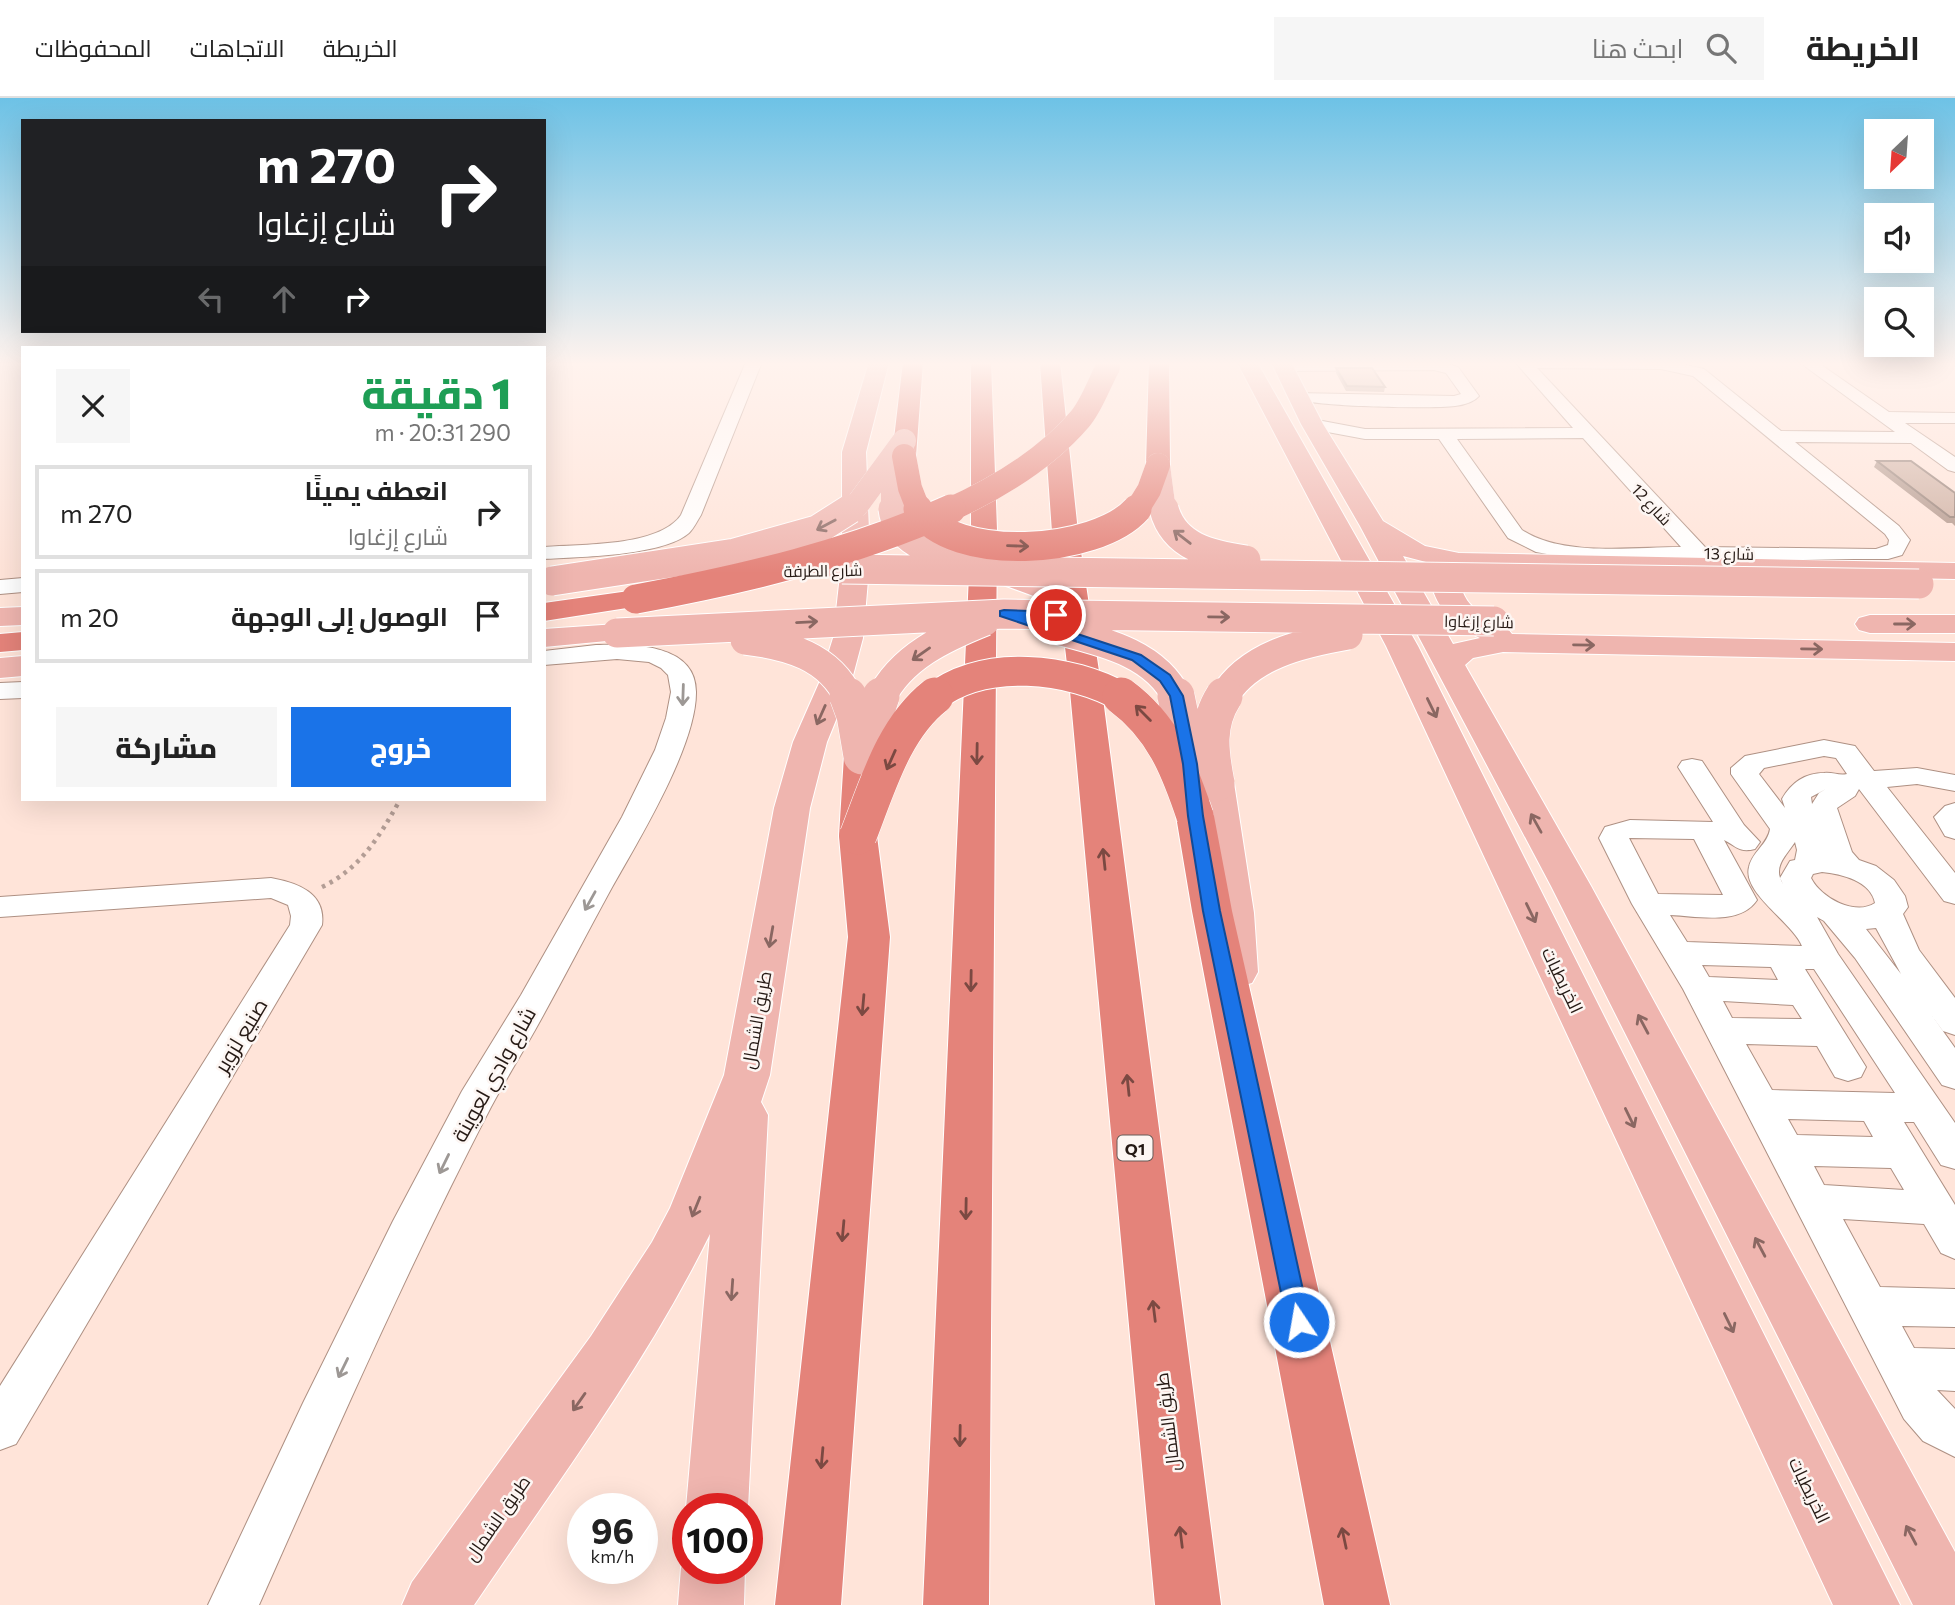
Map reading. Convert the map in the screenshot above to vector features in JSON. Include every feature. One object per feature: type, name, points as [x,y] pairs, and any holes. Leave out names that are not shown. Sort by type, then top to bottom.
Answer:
[{"type":"highway","points":[[906,432],[904,448],[917,507],[924,519],[936,527],[972,541],[1020,546],[1077,541],[1120,525],[1144,500],[1158,465],[1158,432]]},
{"type":"highway","points":[[956,1605],[984,530],[982,432]]},
{"type":"highway","name":"طريق الشمال","points":[[1056,432],[1065,532],[1086,691],[1127,1079],[1188,1605]]},
{"type":"highway","points":[[546,612],[636,599],[748,577],[831,554],[923,522],[1016,475],[1047,453],[1068,432]]},
{"type":"highway","points":[[0,643],[21,641]]},
{"type":"highway","points":[[858,836],[899,742],[921,708],[935,697],[964,682],[1013,673],[1075,677],[1107,688],[1130,701],[1144,713],[1167,742],[1182,773],[1223,912],[1240,1036],[1357,1605]]},
{"type":"highway","points":[[808,1605],[869,937],[858,836],[862,756]]},
{"type":"main road","name":"طريق الشمال","points":[[435,1605],[598,1375],[671,1258],[694,1213],[747,1075],[792,808],[810,742],[835,683],[848,638],[856,557],[854,452],[859,432]]},
{"type":"main road","name":"الخريطيات","points":[[1283,432],[1362,568],[1397,635],[1867,1605]]},
{"type":"main road","points":[[1317,432],[1373,526],[1571,886],[1948,1602]]},
{"type":"main road","points":[[904,448],[892,506],[893,518],[912,539],[932,550],[1058,596],[1114,611],[1186,617]]},
{"type":"main road","points":[[548,582],[735,553],[817,530],[857,505],[904,448]]},
{"type":"main road","points":[[1158,465],[1169,524],[1175,533],[1193,545],[1240,559],[1391,576],[1919,584],[1952,603]]},
{"type":"main road","points":[[1373,526],[1408,548],[1428,556],[1484,562],[1955,571]]},
{"type":"main road","points":[[1484,562],[1448,577],[1445,583],[1449,598],[1459,612],[1483,628],[1531,644]]},
{"type":"main road","points":[[842,569],[887,578],[1004,614],[1127,653],[1153,667],[1165,678],[1177,696],[1181,710],[1195,816]]},
{"type":"main road","name":"شارع الطرفة","points":[[548,582],[842,569],[1391,576]]},
{"type":"main road","points":[[862,756],[879,700],[905,665],[943,640],[1004,614],[1058,596],[1113,590],[1952,603]]},
{"type":"main road","name":"شارع إزغاوا","points":[[1004,614],[1494,621],[1952,603]]},
{"type":"main road","points":[[546,638],[1004,614]]},
{"type":"main road","points":[[0,617],[21,616]]},
{"type":"main road","points":[[1223,912],[1210,747],[1213,719],[1234,683],[1272,655],[1311,641],[1364,633],[1494,621]]},
{"type":"main road","points":[[617,633],[754,641],[784,646],[811,656],[834,673],[846,690],[853,706],[862,756]]},
{"type":"main road","points":[[1448,663],[1463,651],[1495,643],[1955,652]]},
{"type":"main road","points":[[0,667],[21,666]]},
{"type":"main road","points":[[718,1493],[747,1075]]},
{"type":"main road","points":[[711,1605],[712,1584]]},
{"type":"street","points":[[546,553],[650,542],[676,532],[691,514],[725,432]]},
{"type":"street","points":[[1356,432],[1586,433]]},
{"type":"street","name":"شارع 13","points":[[1444,433],[1515,534],[1527,542],[1553,551],[1876,555],[1894,552],[1899,548],[1900,540],[1892,530],[1773,432]]},
{"type":"street","points":[[1908,432],[1947,454],[1955,466]]},
{"type":"street","name":"شارع 12","points":[[1586,433],[1697,552]]},
{"type":"street","points":[[1329,452],[1341,441],[1365,434]]},
{"type":"street","points":[[1778,436],[1916,438]]},
{"type":"street","points":[[0,587],[21,585]]},
{"type":"street","name":"شارع وادي لعوينة","points":[[233,1605],[317,1422],[470,1110],[618,853],[656,780],[685,702],[680,671],[674,665],[652,655],[625,652],[546,658]]},
{"type":"street","points":[[0,691],[21,690]]},
{"type":"street","points":[[1955,894],[1852,781],[1850,756],[1830,748],[1748,764],[1745,774],[1785,828],[1785,836],[1770,855],[1763,871],[1766,883],[1807,926],[1824,958],[1955,1154]]},
{"type":"street","points":[[1809,863],[1812,850],[1798,806],[1798,794],[1808,785],[1822,781],[1917,776],[1955,783]]},
{"type":"street","points":[[1848,867],[1838,853],[1824,808],[1829,799],[1845,790],[1852,781]]},
{"type":"street","points":[[1955,812],[1948,817],[1955,830]]},
{"type":"street","points":[[1648,904],[1730,906],[1741,900],[1719,831],[1630,829],[1615,833],[1614,838],[1648,904],[1699,988],[1928,1417],[1955,1434]]},
{"type":"street","points":[[1821,862],[1848,867],[1870,876],[1886,889],[1892,898],[1892,907],[1887,913],[1866,919],[1835,913],[1808,898],[1795,881],[1795,873],[1809,863],[1821,862]]},
{"type":"street","points":[[0,907],[257,888],[284,890],[295,894]]},
{"type":"street","name":"صنيع لزوير","points":[[0,1428],[306,925],[307,907],[295,894]]},
{"type":"street","points":[[1835,913],[1866,950],[1948,1065]]},
{"type":"street","points":[[1887,913],[1902,950],[1955,1022]]},
{"type":"street","points":[[1678,953],[1824,958]]},
{"type":"street","points":[[1781,957],[1848,1068]]},
{"type":"street","points":[[1699,988],[1803,993]]},
{"type":"street","points":[[1721,1031],[1827,1033]]},
{"type":"street","points":[[1888,1054],[1948,1065]]},
{"type":"street","points":[[1760,1104],[1924,1108]]},
{"type":"street","points":[[1875,1107],[1955,1241]]},
{"type":"street","points":[[1785,1150],[1902,1153]]},
{"type":"street","points":[[1811,1201],[1935,1208]]},
{"type":"street","points":[[1867,1306],[1955,1308]]},
{"type":"street","points":[[1900,1368],[1955,1370]]},
{"type":"lane","points":[[1692,767],[1719,831],[1770,855]]},
{"type":"path","points":[[295,894],[328,884],[358,866],[367,857],[399,801]]},
{"type":"building","points":[[1877,461],[1911,461],[1955,493],[1955,517],[1950,517]]},
{"type":"route","points":[[1056,615],[1004,614],[1137,658],[1165,678],[1177,696],[1212,911],[1299,1322]]}]
